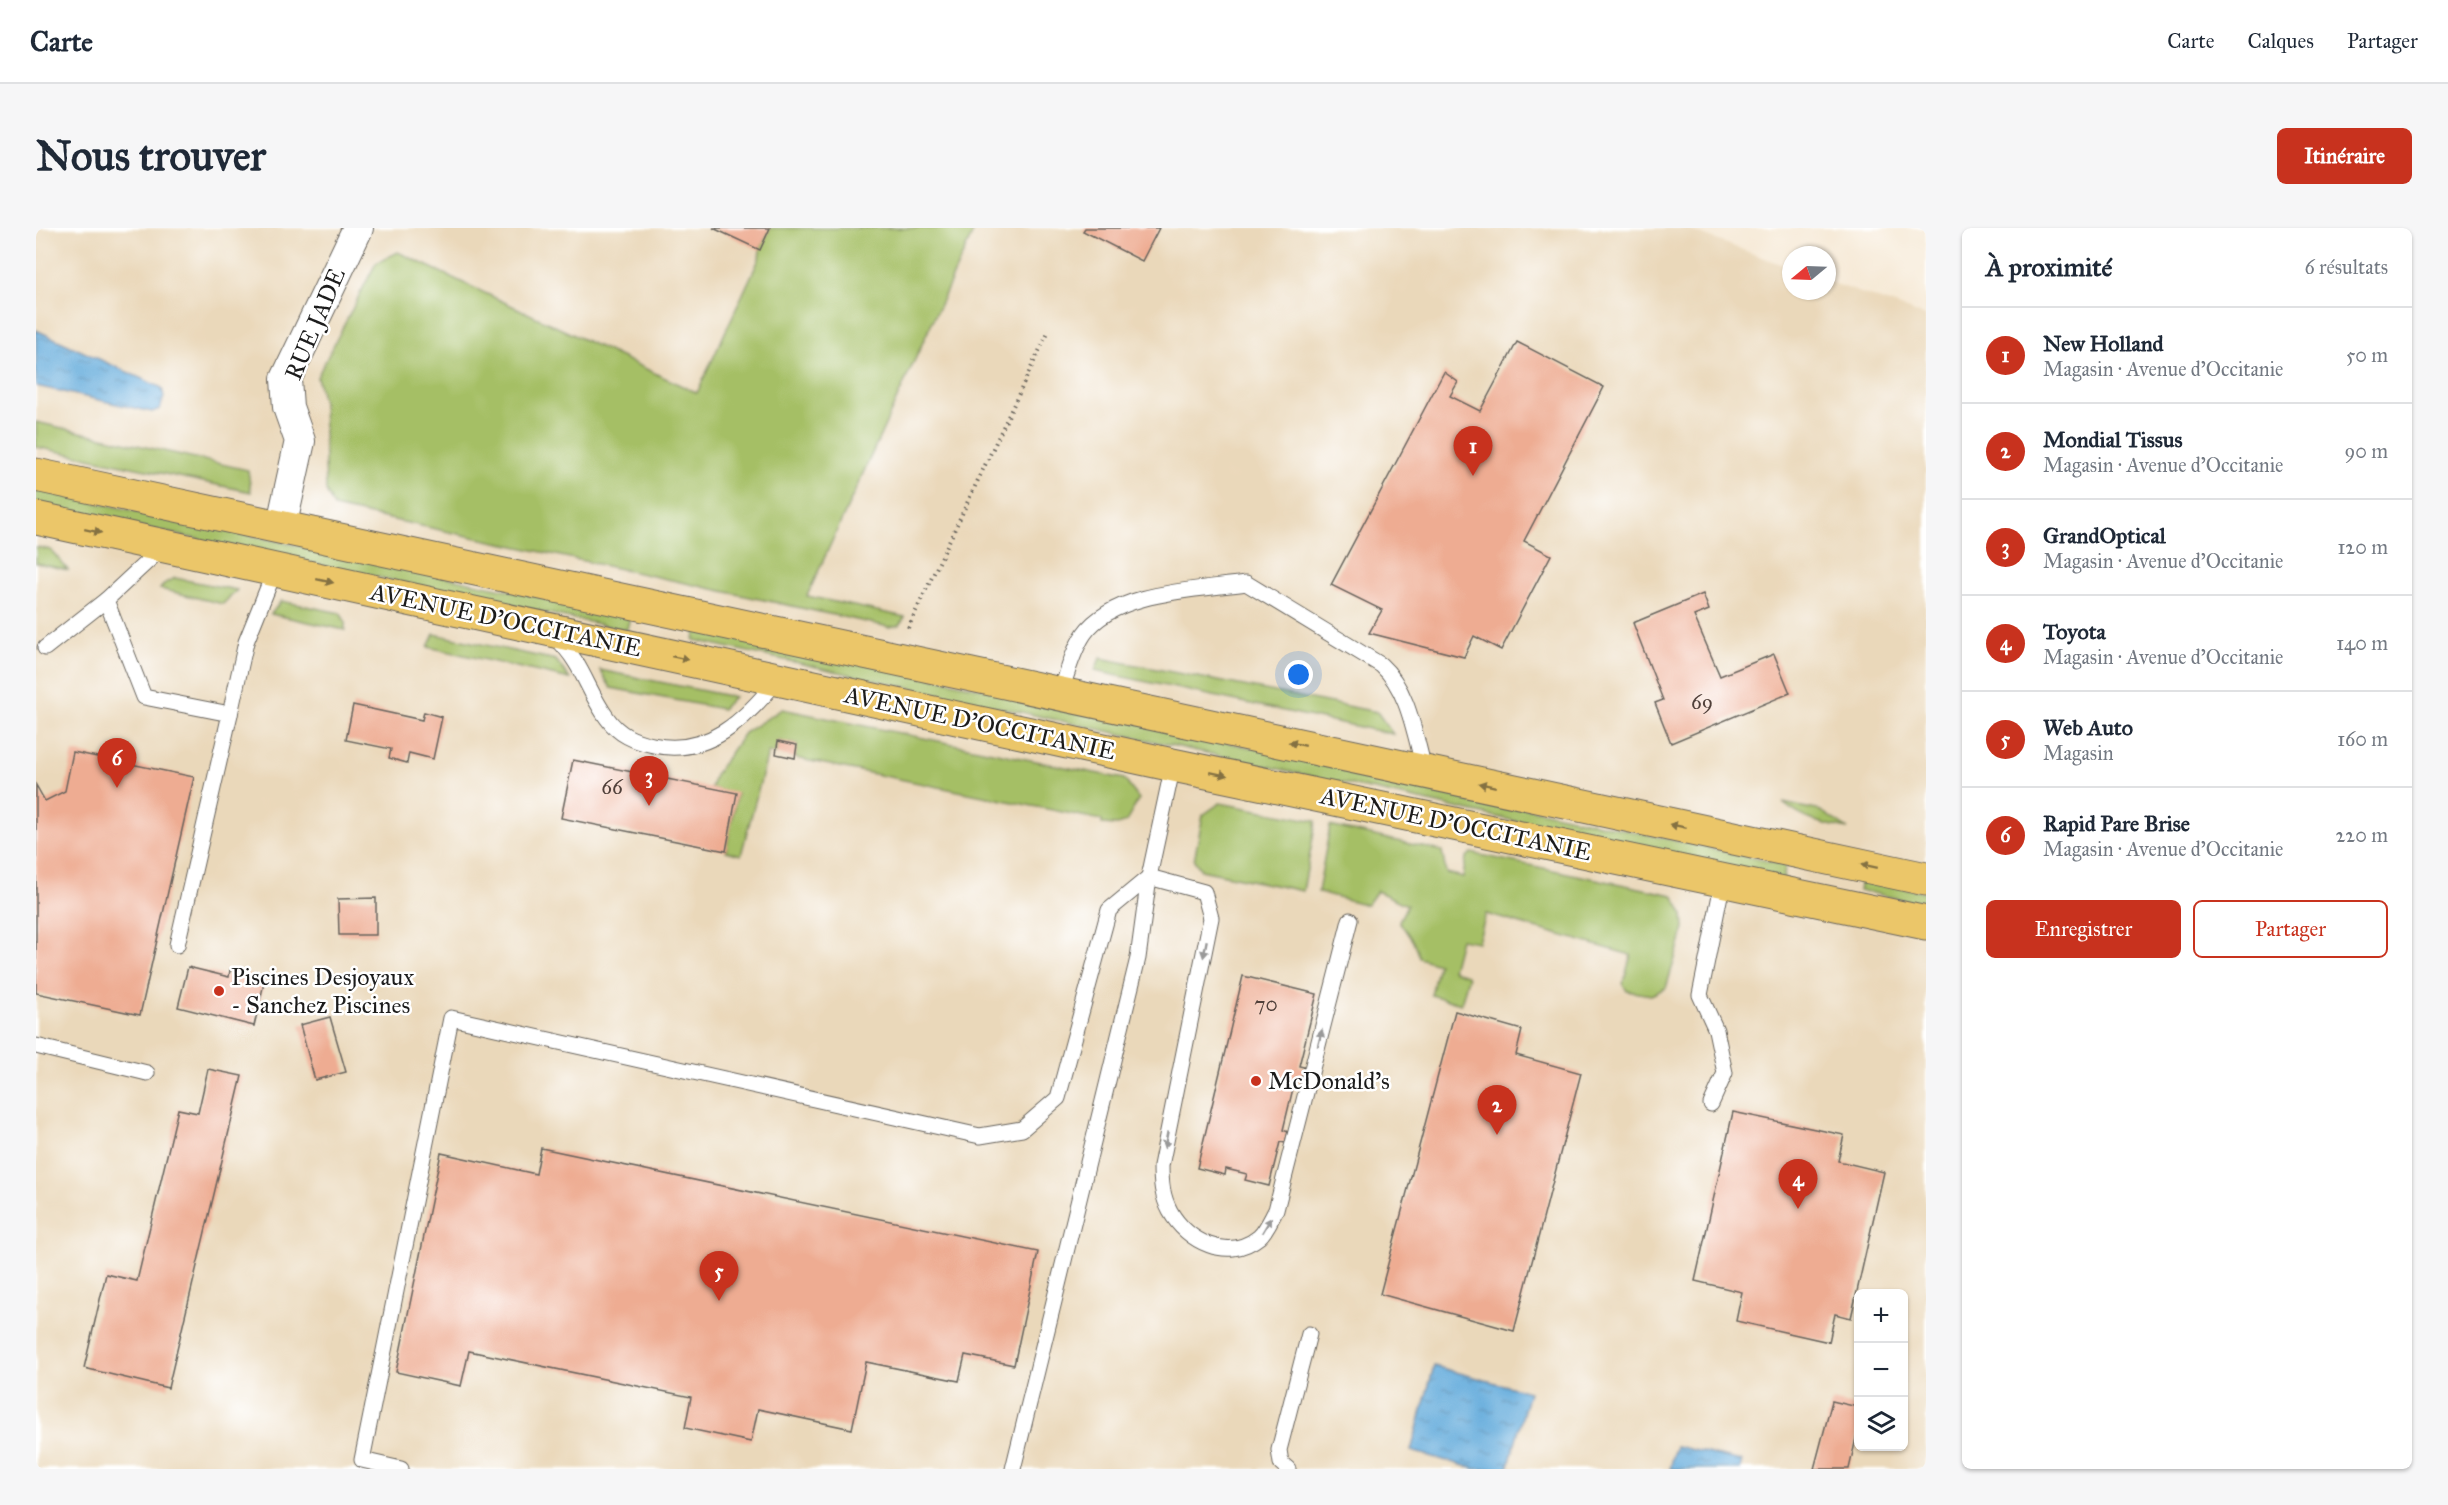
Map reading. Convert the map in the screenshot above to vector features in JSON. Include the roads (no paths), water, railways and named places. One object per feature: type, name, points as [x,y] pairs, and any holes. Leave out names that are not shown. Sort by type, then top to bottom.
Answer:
[{"type":"main road","name":"AVENUE D'OCCITANIE","points":[[36,475],[1926,879]]},
{"type":"main road","name":"AVENUE D'OCCITANIE","points":[[36,518],[1173,765],[1926,923]]},
{"type":"street","name":"RUE JADE","points":[[281,528],[300,441],[288,408],[286,379],[358,228]]},
{"type":"lane","points":[[45,648],[106,600],[164,546]]},
{"type":"lane","points":[[177,945],[246,642],[274,570]]},
{"type":"lane","points":[[1060,694],[1084,634],[1100,617],[1116,607],[1139,600],[1246,583],[1381,665],[1392,675],[1407,709],[1425,772]]},
{"type":"lane","points":[[106,600],[144,696],[230,714]]},
{"type":"lane","points":[[547,629],[573,654],[595,699],[618,730],[632,740],[658,746],[700,745],[721,736],[751,711],[778,679]]},
{"type":"lane","points":[[1013,1469],[1138,958],[1149,877],[1173,765]]},
{"type":"lane","points":[[1149,877],[1204,892],[1211,918],[1161,1166],[1161,1189],[1169,1210],[1182,1228],[1204,1245],[1225,1249],[1247,1245],[1261,1235],[1276,1210],[1350,920]]},
{"type":"lane","points":[[401,1469],[362,1460],[451,1018],[980,1136],[1022,1129],[1058,1098],[1109,910],[1149,877]]},
{"type":"lane","points":[[1711,1104],[1725,1073],[1716,1030],[1700,995],[1723,880]]},
{"type":"lane","points":[[36,1046],[147,1073]]},
{"type":"lane","points":[[1288,1469],[1281,1463],[1279,1450],[1310,1334]]},
{"type":"water","points":[[36,330],[162,388],[164,397],[160,409],[152,412],[36,386]]},
{"type":"water","points":[[1434,1366],[1529,1392],[1508,1469],[1476,1469],[1411,1451]]},
{"type":"water","points":[[1676,1446],[1742,1461],[1740,1469],[1670,1469]]},
{"type":"place","name":"New Holland","points":[[1473,476]]},
{"type":"place","name":"Rapid Pare Brise","points":[[117,788]]},
{"type":"place","name":"GrandOptical","points":[[649,806]]},
{"type":"place","name":"Piscines Desjoyaux - Sanchez Piscines","points":[[219,991]]},
{"type":"place","name":"McDonald's","points":[[1256,1081]]},
{"type":"place","name":"Mondial Tissus","points":[[1497,1135]]},
{"type":"place","name":"Toyota","points":[[1798,1209]]},
{"type":"place","name":"Web Auto","points":[[719,1301]]}]
